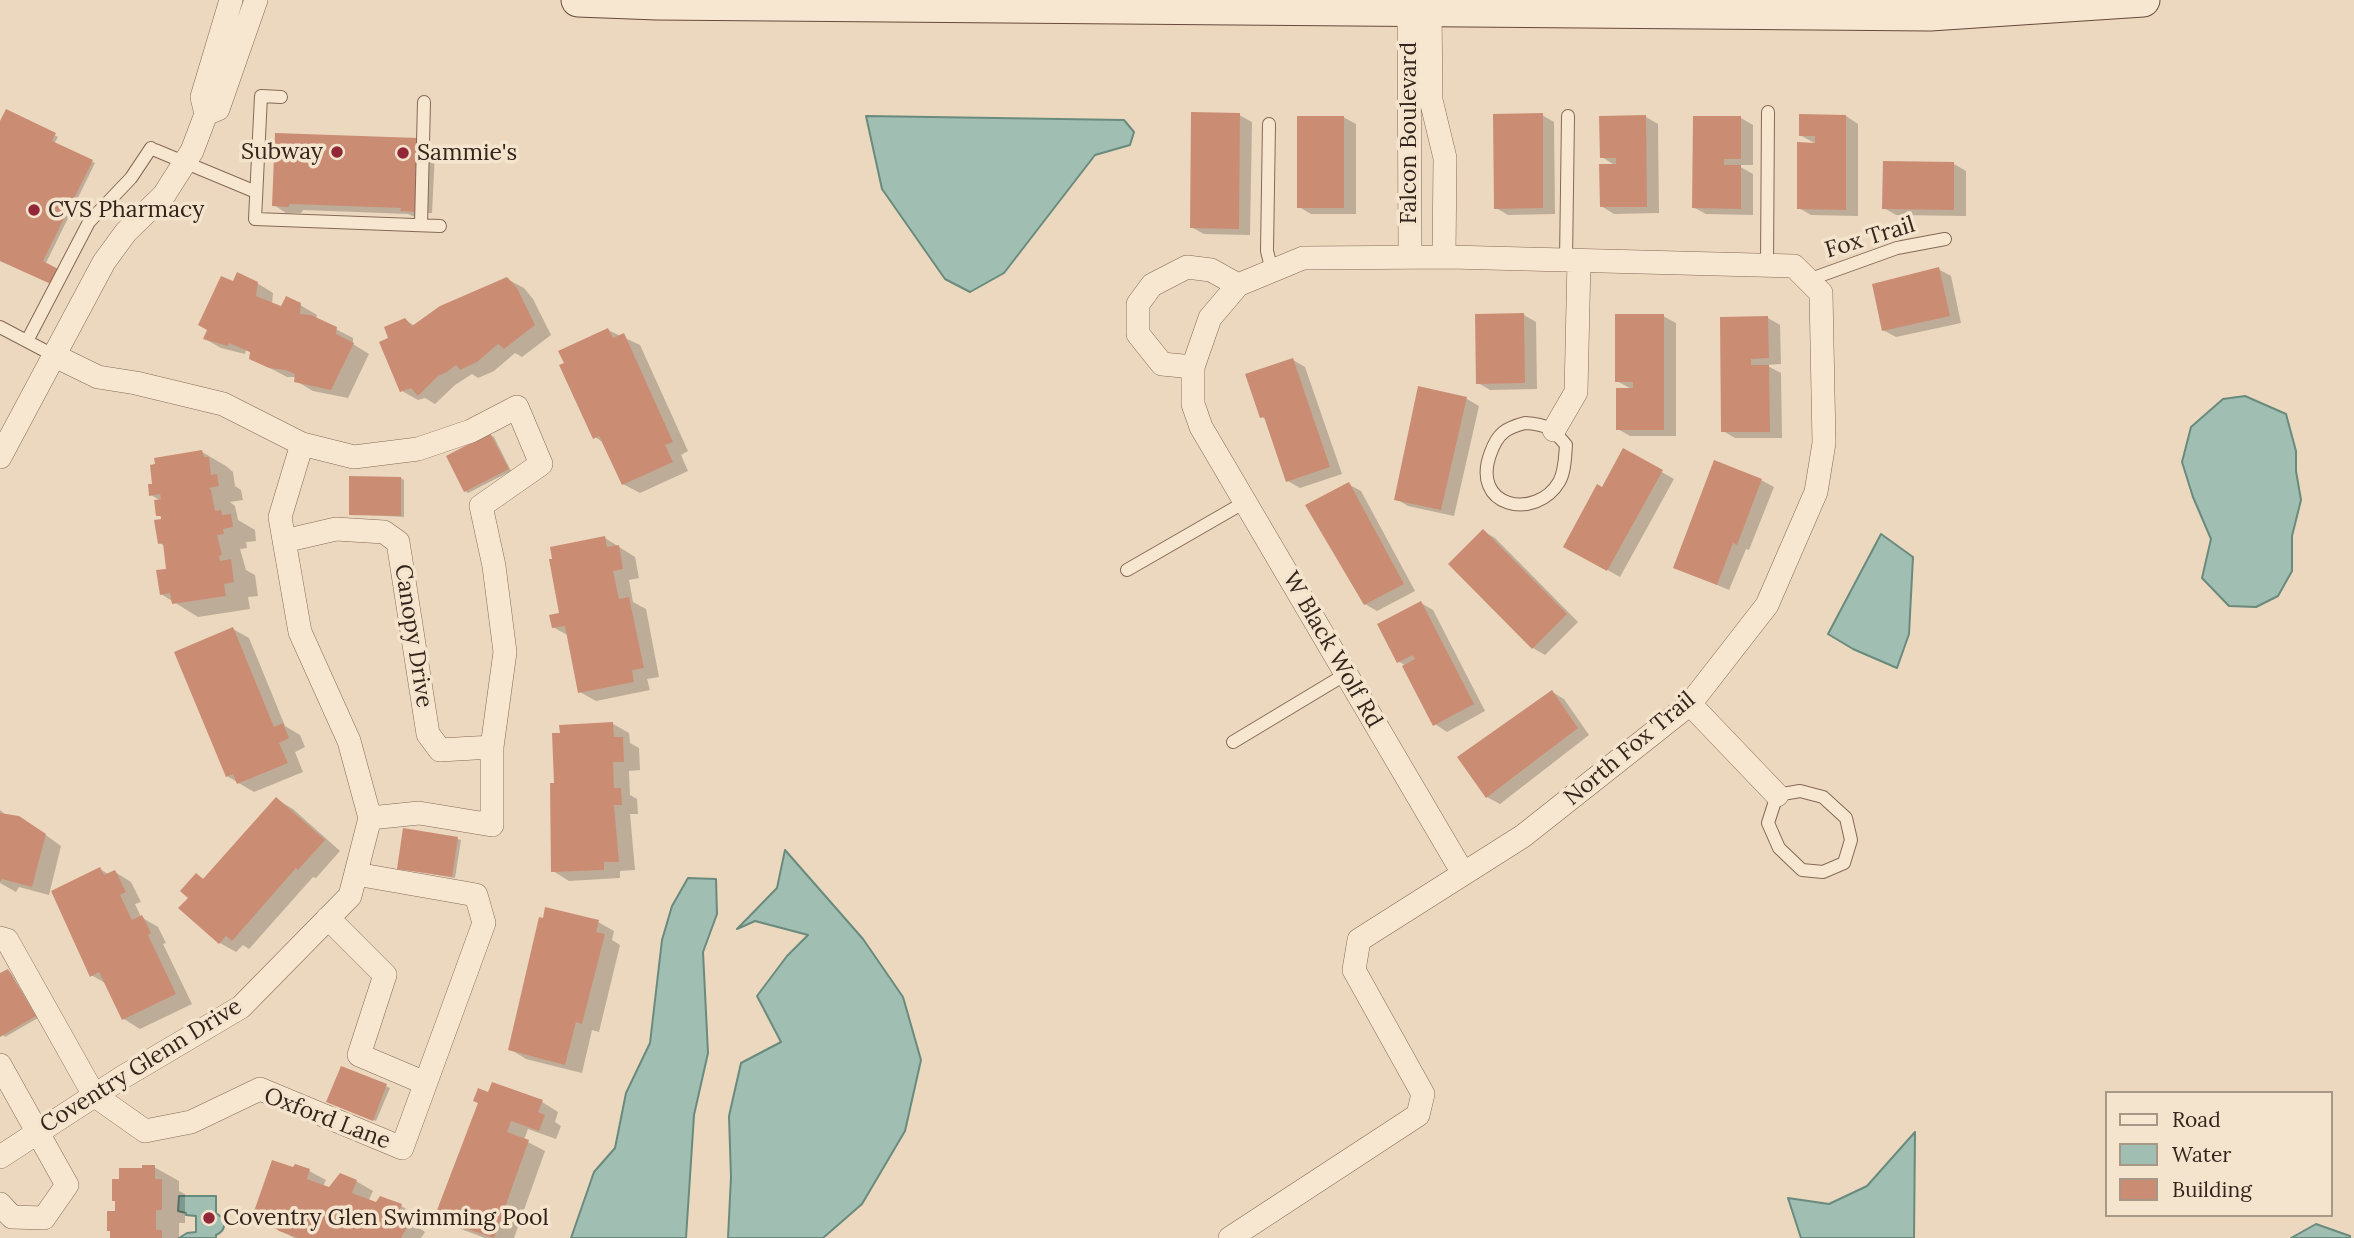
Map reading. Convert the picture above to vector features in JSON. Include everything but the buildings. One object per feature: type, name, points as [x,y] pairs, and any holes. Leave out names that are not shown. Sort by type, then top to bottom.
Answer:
[{"type":"street","points":[[0,457],[115,246],[164,195],[186,163],[206,114],[201,97],[231,0]]},
{"type":"street","points":[[206,114],[218,108],[256,0]]},
{"type":"street","points":[[578,0],[1917,14],[1996,5],[2143,0]]},
{"type":"street","name":"Falcon Boulevard","points":[[1420,9],[1431,100],[1445,158],[1444,257]]},
{"type":"street","name":"Falcon Boulevard","points":[[1402,257],[1420,9]]},
{"type":"street","points":[[1193,367],[1162,364],[1138,334],[1138,304],[1152,285],[1187,267],[1210,270],[1238,285],[1303,258],[1402,257],[1794,266],[1808,280]]},
{"type":"street","points":[[1554,430],[1576,392],[1573,261]]},
{"type":"street","name":"North Fox Trail","points":[[1230,1238],[1418,1115],[1423,1094],[1354,970],[1359,940],[1522,836],[1690,704],[1767,605],[1816,492],[1825,443],[1821,293],[1808,280]]},
{"type":"street","name":"W Black Wolf Rd","points":[[1238,285],[1210,318],[1193,367],[1193,404],[1201,428],[1463,873]]},
{"type":"street","points":[[55,356],[98,377],[136,383],[223,404],[302,444],[354,457],[418,449],[471,431],[517,407],[541,464],[481,506],[494,566],[505,652],[492,747],[492,825],[419,813],[370,818]]},
{"type":"street","name":"Coventry Glenn Drive","points":[[0,1157],[94,1094],[242,1007],[350,896],[370,818],[349,741],[300,632],[280,517],[302,444]]},
{"type":"street","name":"Canopy Drive","points":[[284,541],[336,529],[384,532],[398,542],[428,734],[440,750],[492,747]]},
{"type":"street","points":[[1690,704],[1777,795]]},
{"type":"street","name":"Oxford Lane","points":[[0,938],[7,940],[94,1094],[145,1131],[191,1122],[260,1089],[402,1148],[484,923],[476,895],[356,874]]},
{"type":"street","points":[[328,918],[385,975],[359,1055],[425,1083]]},
{"type":"street","points":[[0,1065],[67,1185],[44,1218],[12,1217],[0,1204]]},
{"type":"lane","points":[[281,97],[261,96],[255,219],[440,226]]},
{"type":"lane","points":[[421,225],[424,102]]},
{"type":"lane","points":[[1767,265],[1768,112]]},
{"type":"lane","points":[[1569,116],[1573,261]]},
{"type":"lane","points":[[1269,124],[1267,251],[1272,271]]},
{"type":"lane","points":[[27,341],[89,222],[131,178],[153,149],[256,192]]},
{"type":"lane","name":"Fox Trail","points":[[1808,280],[1897,248],[1945,239]]},
{"type":"lane","points":[[0,327],[55,356]]},
{"type":"lane","points":[[1537,423],[1554,430],[1566,445],[1564,466],[1559,482],[1546,495],[1530,503],[1513,505],[1491,491],[1486,479],[1488,459],[1497,438],[1506,428],[1537,423]]},
{"type":"lane","points":[[1127,570],[1245,502]]},
{"type":"lane","points":[[1233,742],[1346,674]]},
{"type":"lane","points":[[1800,791],[1823,797],[1846,818],[1852,840],[1844,863],[1823,872],[1802,870],[1779,848],[1768,823],[1777,795],[1800,791]]},
{"type":"water","points":[[866,116],[1124,120],[1134,132],[1130,145],[1095,155],[1004,273],[970,292],[945,279],[882,189]]},
{"type":"water","points":[[2245,396],[2286,414],[2296,451],[2301,500],[2292,536],[2292,571],[2278,596],[2256,607],[2229,606],[2202,578],[2211,539],[2182,462],[2191,427],[2223,399]]},
{"type":"water","points":[[1881,534],[1913,557],[1909,634],[1897,668],[1853,649],[1828,634]]},
{"type":"water","points":[[785,850],[863,939],[903,997],[921,1060],[905,1131],[862,1204],[823,1238],[728,1238],[731,1177],[729,1116],[741,1063],[781,1042],[757,996],[787,956],[808,935],[755,921],[737,929],[777,888]]},
{"type":"water","points":[[688,878],[716,879],[717,914],[703,952],[708,1053],[694,1115],[686,1238],[571,1238],[594,1172],[615,1148],[626,1093],[650,1043],[662,940],[672,906]]},
{"type":"water","points":[[1915,1132],[1914,1238],[1801,1238],[1788,1198],[1829,1204],[1867,1186]]},
{"type":"water","name":"Coventry Glen Swimming Pool","points":[[179,1196],[216,1196],[216,1213],[224,1219],[224,1224],[216,1238],[179,1238],[196,1232],[196,1216],[178,1211]]},
{"type":"water","points":[[2316,1224],[2350,1236],[2350,1238],[2291,1238]]},
{"type":"place","name":"Subway","points":[[337,152]]},
{"type":"place","name":"Sammie's","points":[[403,153]]},
{"type":"place","name":"CVS Pharmacy","points":[[34,210]]},
{"type":"place","name":"Coventry Glen Swimming Pool","points":[[209,1218]]}]
